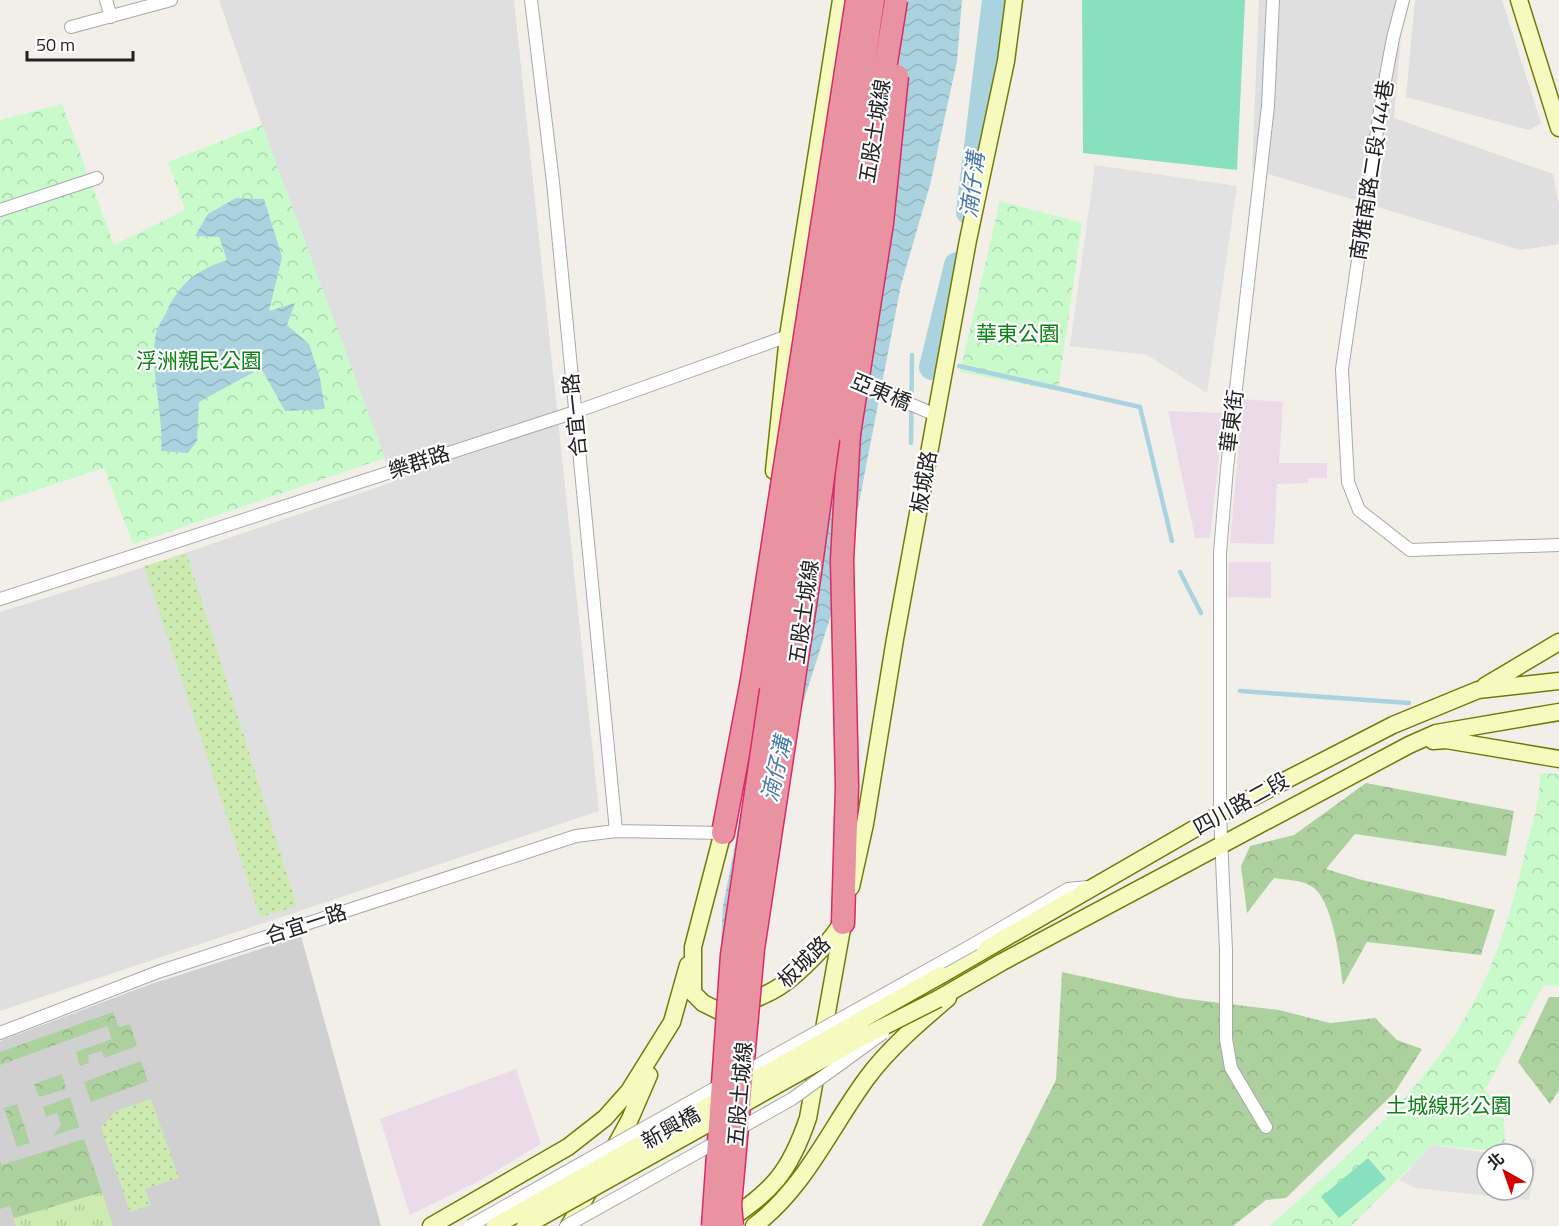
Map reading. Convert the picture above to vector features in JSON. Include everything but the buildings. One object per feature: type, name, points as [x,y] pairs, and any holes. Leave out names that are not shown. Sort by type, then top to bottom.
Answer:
[{"type":"highway","points":[[723,833],[752,680],[857,0]]},
{"type":"highway","name":"五股土城線","points":[[713,1226],[732,955],[873,0]]},
{"type":"highway","name":"五股土城線","points":[[732,1226],[730,1205],[753,949],[810,572],[840,350],[896,0]]},
{"type":"highway","points":[[843,923],[847,786],[842,560],[846,467],[858,366],[887,188],[894,129],[902,0]]},
{"type":"main road","name":"板城路","points":[[841,0],[788,336],[764,560],[742,723],[723,833],[693,947],[693,993],[703,1003],[723,1013],[775,990],[802,967],[843,923],[865,824],[968,240],[1006,62],[1014,0]]},
{"type":"main road","points":[[1519,0],[1559,128]]},
{"type":"main road","points":[[1478,690],[1559,642]]},
{"type":"main road","name":"四川路二段","points":[[941,975],[1220,814],[1393,725],[1478,690],[1559,681]]},
{"type":"main road","name":"四川路二段","points":[[938,999],[1220,844],[1409,745],[1436,733],[1559,712]]},
{"type":"main road","points":[[1409,745],[1446,740],[1559,759]]},
{"type":"main road","points":[[720,1226],[774,1186],[790,1164],[800,1140],[808,1118],[843,923]]},
{"type":"main road","points":[[568,1226],[630,1119],[672,1022],[693,947]]},
{"type":"main road","name":"新興橋","points":[[495,1226],[941,975]]},
{"type":"main road","points":[[754,1226],[780,1203],[807,1171],[867,1076],[918,1023],[970,980]]},
{"type":"main road","name":"新興橋","points":[[525,1226],[938,999]]},
{"type":"main road","points":[[431,1226],[568,1147],[605,1118],[629,1091],[672,1022]]},
{"type":"street","points":[[105,0],[111,17]]},
{"type":"street","points":[[70,27],[171,0]]},
{"type":"street","name":"合宜一路","points":[[531,0],[553,182],[616,831]]},
{"type":"street","name":"華東街","points":[[1266,1127],[1231,1068],[1226,1039],[1226,950],[1220,844],[1220,553],[1268,106],[1273,0]]},
{"type":"street","name":"南雅南路二段144巷","points":[[1403,0],[1382,97],[1345,342],[1342,369],[1344,444],[1348,482],[1359,510],[1410,550],[1559,545]]},
{"type":"street","points":[[0,210],[97,178]]},
{"type":"street","name":"樂群路","points":[[0,598],[575,412],[788,336]]},
{"type":"street","name":"亞東橋","points":[[788,336],[830,371],[936,415]]},
{"type":"street","name":"合宜一路","points":[[0,1033],[191,961],[576,836],[616,831],[723,833]]},
{"type":"street","points":[[470,1226],[1068,889],[1096,886]]},
{"type":"street","points":[[568,1226],[792,1099],[912,1012]]},
{"type":"shaded area","points":[[219,0],[514,0],[599,811],[0,1011],[0,612],[132,571],[393,482],[262,125]]},
{"type":"shaded area","points":[[1259,0],[1404,0],[1394,118],[1553,174],[1559,207],[1559,244],[1520,250],[1252,169]]},
{"type":"shaded area","points":[[1415,0],[1502,0],[1541,123],[1529,130],[1406,97]]},
{"type":"shaded area","points":[[1095,165],[1237,186],[1207,393],[1147,355],[1070,346]]},
{"type":"shaded area","points":[[1243,399],[1283,402],[1279,463],[1327,463],[1327,478],[1308,478],[1308,483],[1277,484],[1274,544],[1230,543]]},
{"type":"shaded area","points":[[1168,411],[1224,413],[1210,538],[1195,538]]},
{"type":"shaded area","points":[[1229,562],[1271,562],[1271,598],[1228,597]]},
{"type":"shaded area","points":[[301,936],[381,1226],[0,1226],[0,1041],[151,984]]},
{"type":"shaded area","points":[[516,1069],[541,1144],[477,1182],[410,1215],[380,1119]]},
{"type":"shaded area","points":[[1432,1145],[1475,1151],[1475,1194],[1416,1188],[1399,1180]]},
{"type":"green space","points":[[1082,0],[1245,0],[1237,170],[1083,153]]},
{"type":"green space","name":"浮洲親民公園","points":[[62,104],[114,245],[185,210],[168,162],[262,125],[385,458],[133,544],[104,468],[0,502],[0,120]]},
{"type":"green space","name":"華東公園","points":[[1000,201],[1082,223],[1058,391],[960,372]]},
{"type":"green space","points":[[187,554],[297,906],[260,917],[144,566]]},
{"type":"green space","name":"土城線形公園","points":[[1540,773],[1559,774],[1559,986],[1544,985],[1485,1089],[1504,1119],[1505,1142],[1475,1142],[1475,1149],[1432,1145],[1351,1226],[1270,1226],[1343,1160],[1390,1113],[1433,1063],[1466,1017],[1487,974],[1504,930],[1537,806]]},
{"type":"green space","points":[[1366,783],[1514,811],[1506,856],[1355,834],[1326,869],[1362,880],[1495,910],[1481,955],[1367,942],[1343,985],[1330,917],[1319,893],[1311,886],[1298,881],[1274,878],[1247,913],[1241,866],[1250,846],[1294,835]]},
{"type":"green space","points":[[1062,972],[1180,998],[1279,1010],[1330,1023],[1375,1018],[1397,1040],[1422,1049],[1395,1092],[1286,1198],[1266,1200],[1233,1226],[982,1226],[1056,1080]]},
{"type":"green space","points":[[1549,997],[1559,997],[1559,1090],[1550,1104],[1518,1062]]},
{"type":"green space","points":[[113,1012],[119,1027],[130,1024],[137,1046],[104,1058],[102,1051],[88,1055],[89,1063],[80,1066],[76,1052],[112,1039],[107,1026],[0,1065],[0,1052]]},
{"type":"green space","points":[[141,1061],[148,1081],[91,1102],[84,1082]]},
{"type":"green space","points":[[62,1074],[66,1089],[39,1097],[34,1084]]},
{"type":"green space","points":[[70,1097],[79,1127],[53,1136],[61,1125],[57,1113],[46,1117],[43,1107]]},
{"type":"green space","points":[[151,1099],[179,1178],[145,1189],[151,1205],[130,1212],[101,1127],[116,1111]]},
{"type":"green space","points":[[17,1104],[30,1143],[17,1147],[4,1108]]},
{"type":"green space","points":[[84,1139],[102,1192],[14,1218],[10,1206],[0,1209],[0,1161],[2,1165]]},
{"type":"green space","points":[[1368,1158],[1386,1179],[1339,1218],[1321,1197]]},
{"type":"green space","points":[[102,1192],[113,1226],[16,1226],[14,1218]]},
{"type":"water","points":[[888,0],[962,0],[957,61],[930,185],[901,285],[847,565],[720,964],[723,906],[788,574]]},
{"type":"water","points":[[236,198],[264,199],[282,257],[269,311],[295,303],[287,325],[309,344],[320,378],[325,409],[285,411],[261,368],[199,402],[197,441],[188,453],[161,451],[154,362],[157,331],[171,303],[183,286],[198,273],[227,260],[219,237],[195,236],[208,214]]},
{"type":"waterway","name":"湳仔溝","points":[[969,212],[995,0]]},
{"type":"waterway","name":"湳仔溝","points":[[932,367],[957,265]]},
{"type":"waterway","points":[[911,443],[912,355]]},
{"type":"waterway","points":[[959,366],[1140,407],[1172,541]]},
{"type":"waterway","points":[[1180,572],[1201,613]]},
{"type":"waterway","points":[[1240,691],[1409,703]]}]
